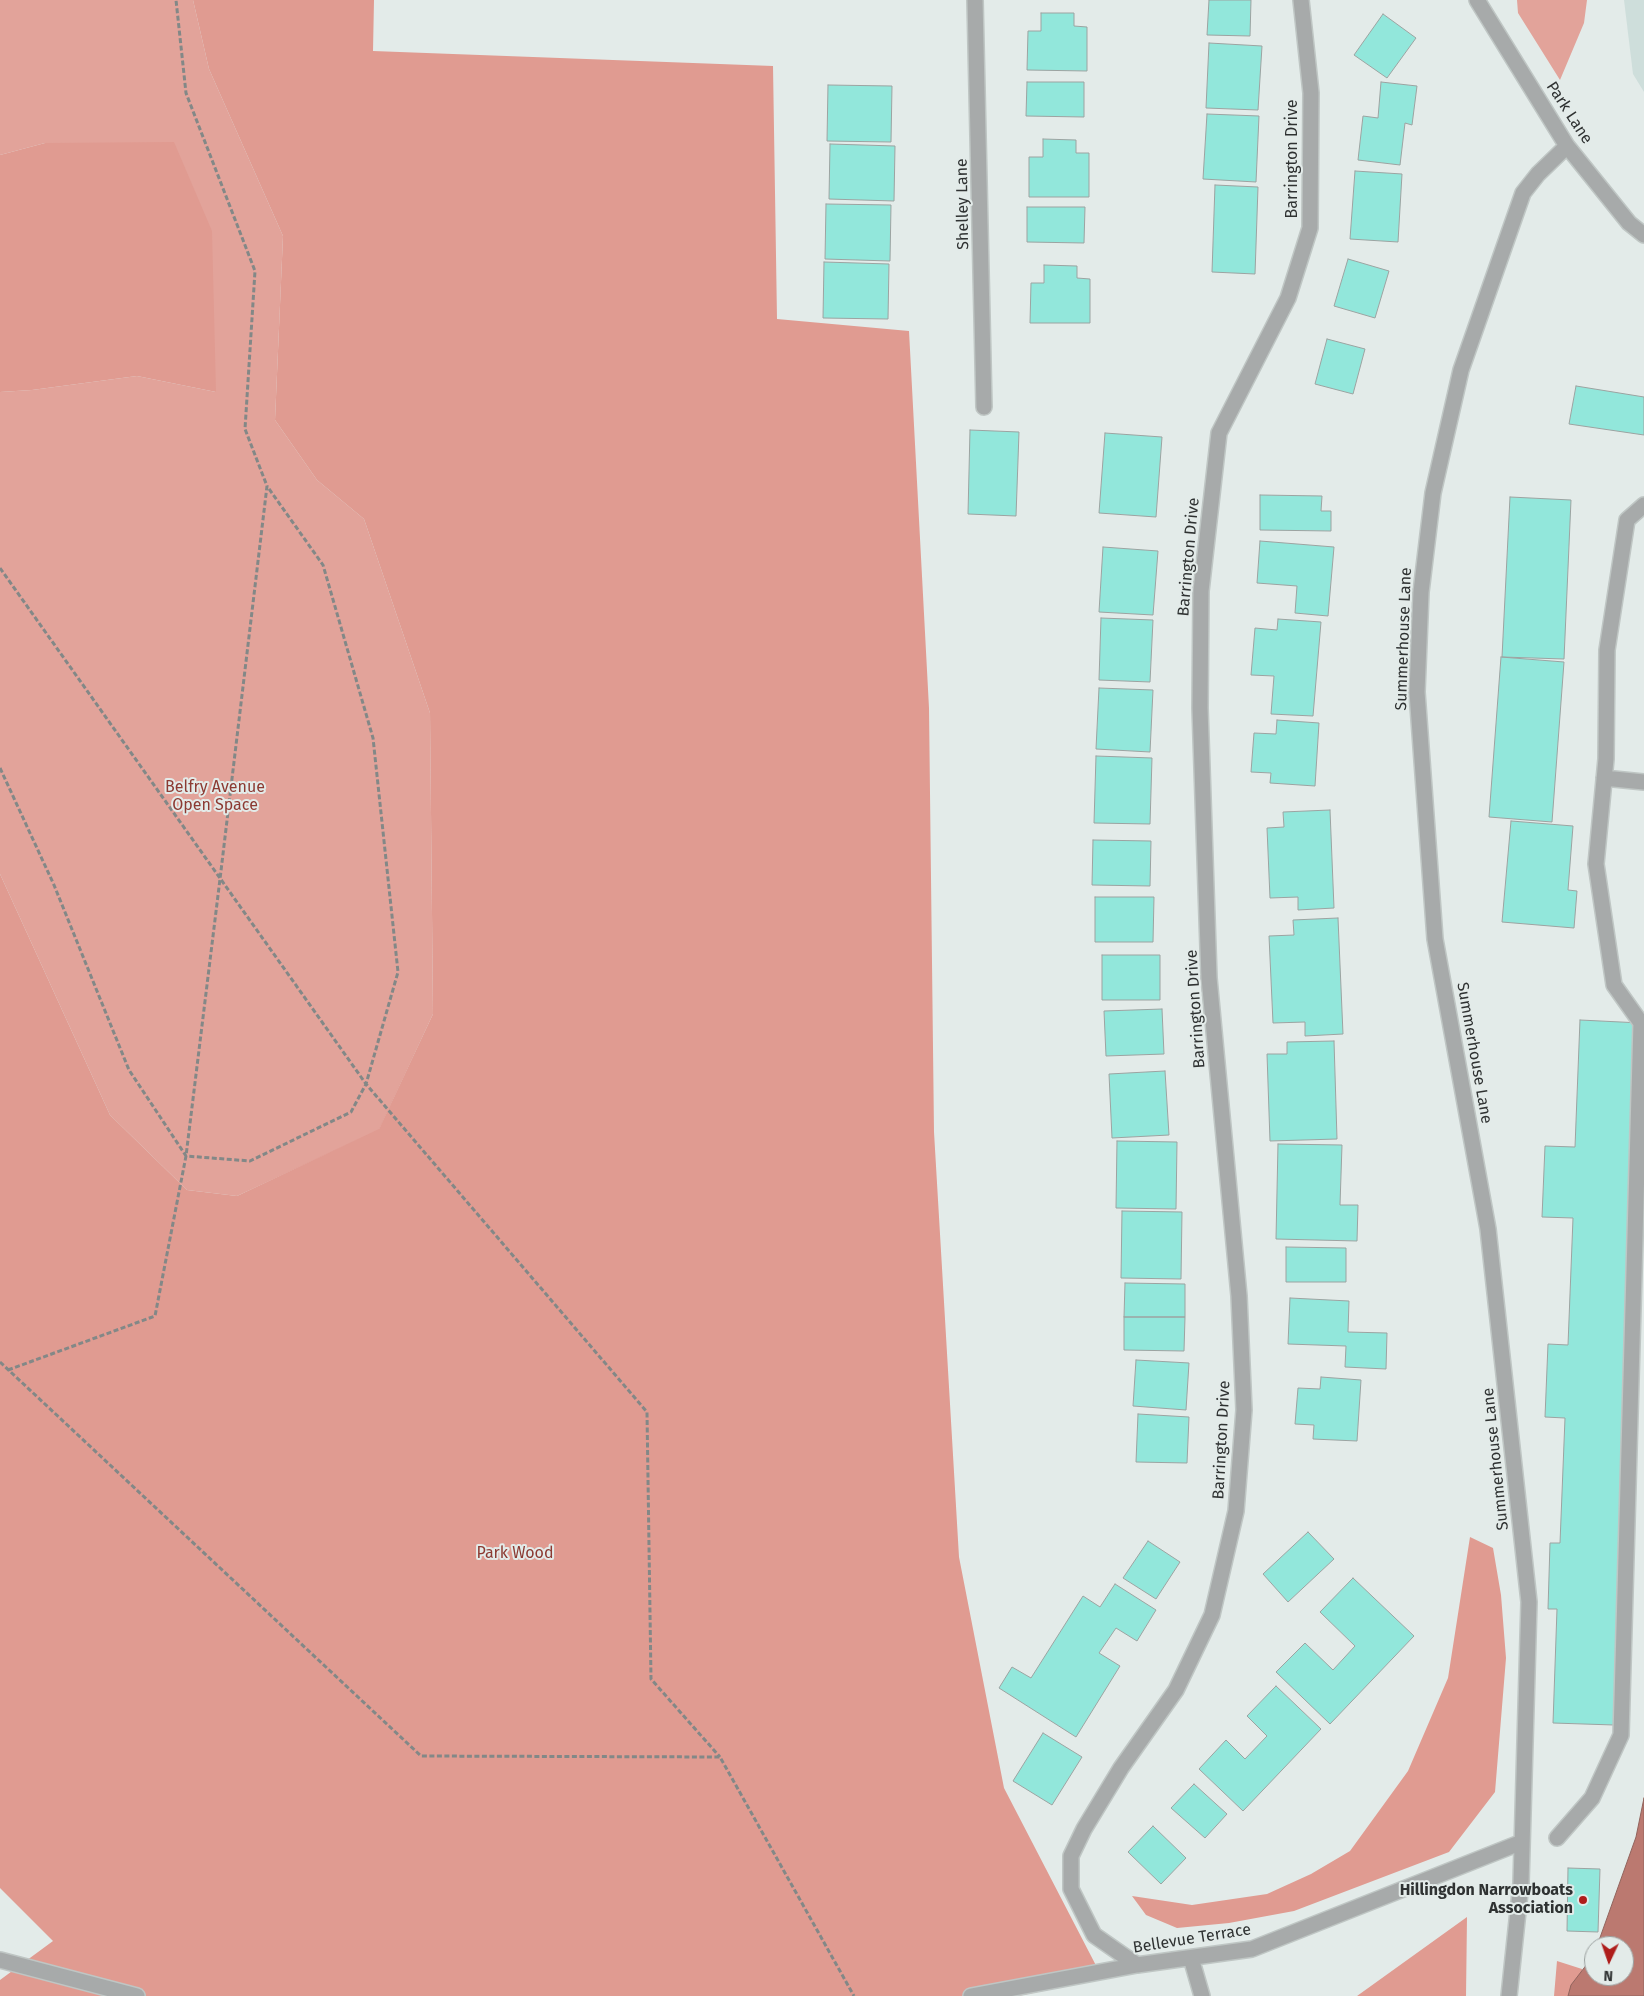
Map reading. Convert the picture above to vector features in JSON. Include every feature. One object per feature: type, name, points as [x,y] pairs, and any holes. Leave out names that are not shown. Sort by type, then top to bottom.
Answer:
[{"type":"street","name":"Shelley Lane","points":[[975,0],[984,406]]},
{"type":"street","name":"Barrington Drive","points":[[1137,1965],[1094,1935],[1071,1889],[1071,1856],[1084,1829],[1121,1768],[1176,1690],[1212,1615],[1236,1511],[1244,1410],[1239,1296],[1210,978],[1200,708],[1201,590],[1219,433],[1288,298],[1310,228],[1311,93],[1301,0]]},
{"type":"street","name":"Park Lane","points":[[1477,0],[1567,146],[1629,223],[1644,235]]},
{"type":"street","name":"Summerhouse Lane","points":[[1509,1996],[1521,1883],[1529,1602],[1488,1229],[1435,939],[1417,692],[1421,592],[1433,493],[1462,370],[1523,193],[1538,174],[1567,146]]},
{"type":"street","points":[[1557,1838],[1592,1798],[1621,1735],[1642,1023],[1614,985],[1596,864],[1604,778],[1607,650],[1627,520],[1644,505]]},
{"type":"street","points":[[1604,778],[1644,782]]},
{"type":"street","name":"Bellevue Terrace","points":[[971,1996],[1137,1965],[1252,1949],[1522,1842]]},
{"type":"street","points":[[1190,1958],[1202,1996]]},
{"type":"street","points":[[0,1960],[137,1996]]},
{"type":"path","points":[[176,0],[186,93],[255,271],[245,429],[268,486],[323,565],[373,738],[398,972],[366,1084],[352,1112],[250,1161],[186,1156]]},
{"type":"path","points":[[8,1370],[155,1316],[186,1156],[268,486]]},
{"type":"path","points":[[0,568],[366,1084],[647,1412],[651,1679],[720,1757],[854,1996]]},
{"type":"path","points":[[0,768],[54,885],[129,1070],[186,1156]]},
{"type":"path","points":[[0,1362],[421,1756],[720,1757]]},
{"type":"shaded area","points":[[1624,0],[1644,0],[1644,92],[1633,74]]},
{"type":"shaded area","points":[[1644,1798],[1644,1996],[1568,1996],[1571,1985],[1584,1968],[1584,1986],[1634,1986],[1634,1936],[1601,1936],[1636,1837]]},
{"type":"green space","name":"Belfry Avenue Open Space","points":[[0,0],[193,0],[209,69],[283,236],[275,420],[317,480],[364,519],[430,713],[433,1014],[379,1130],[237,1196],[187,1190],[110,1115],[0,874],[0,392],[32,390],[137,376],[216,392],[45,143],[0,155]]},
{"type":"green space","name":"Park Wood","points":[[193,0],[374,0],[373,51],[773,66],[777,319],[909,331],[929,708],[934,1132],[959,1557],[1004,1788],[1103,1979],[1018,1996],[0,1996],[0,1980],[53,1941],[0,1888],[0,874],[110,1115],[187,1190],[237,1196],[379,1129],[433,1014],[430,713],[364,519],[317,480],[275,420],[283,236],[209,69]]},
{"type":"green space","points":[[1517,0],[1587,0],[1584,23],[1560,80],[1518,13]]},
{"type":"green space","points":[[174,142],[212,231],[216,392],[137,376],[32,390],[0,392],[0,155],[45,143]]},
{"type":"green space","points":[[1470,1537],[1493,1548],[1501,1595],[1506,1658],[1495,1792],[1449,1852],[1294,1911],[1229,1923],[1177,1928],[1146,1915],[1132,1896],[1192,1905],[1267,1894],[1311,1874],[1350,1851],[1408,1771],[1448,1678]]},
{"type":"green space","points":[[1467,1917],[1466,1996],[1357,1996]]},
{"type":"green space","points":[[1557,1961],[1582,1969],[1583,1996],[1554,1996]]},
{"type":"building","points":[[1209,0],[1251,0],[1250,36],[1207,35]]},
{"type":"building","points":[[1041,13],[1074,13],[1074,26],[1087,27],[1087,71],[1027,70],[1028,31],[1041,31]]},
{"type":"building","points":[[1383,14],[1416,38],[1387,78],[1354,55]]},
{"type":"building","points":[[1209,43],[1262,46],[1258,110],[1206,108]]},
{"type":"building","points":[[1027,82],[1084,82],[1084,117],[1026,116]]},
{"type":"building","points":[[1381,82],[1417,86],[1412,125],[1405,123],[1400,165],[1358,160],[1363,116],[1378,118]]},
{"type":"building","points":[[828,85],[892,86],[891,142],[827,141]]},
{"type":"building","points":[[1207,114],[1259,116],[1256,182],[1203,179]]},
{"type":"building","points":[[1043,139],[1076,140],[1076,153],[1089,153],[1089,197],[1029,197],[1029,157],[1043,157]]},
{"type":"building","points":[[830,144],[895,146],[894,201],[829,199]]},
{"type":"building","points":[[1355,171],[1402,174],[1398,242],[1350,239]]},
{"type":"building","points":[[1215,185],[1258,187],[1255,274],[1212,272]]},
{"type":"building","points":[[826,204],[891,205],[890,261],[825,259]]},
{"type":"building","points":[[1027,207],[1085,207],[1084,243],[1027,242]]},
{"type":"building","points":[[1348,259],[1389,271],[1375,318],[1334,306]]},
{"type":"building","points":[[824,262],[889,264],[888,319],[823,318]]},
{"type":"building","points":[[1044,265],[1077,266],[1077,278],[1090,279],[1090,323],[1030,323],[1031,283],[1044,283]]},
{"type":"building","points":[[1327,339],[1365,349],[1353,394],[1315,384]]},
{"type":"building","points":[[1576,386],[1644,397],[1644,435],[1569,424]]},
{"type":"building","points":[[970,430],[1019,432],[1016,516],[968,514]]},
{"type":"building","points":[[1105,433],[1162,437],[1156,517],[1099,513]]},
{"type":"building","points":[[1260,495],[1322,496],[1321,511],[1331,511],[1331,531],[1260,530]]},
{"type":"building","points":[[1510,497],[1571,500],[1564,659],[1502,657]]},
{"type":"building","points":[[1260,541],[1334,547],[1328,616],[1295,613],[1297,586],[1257,583]]},
{"type":"building","points":[[1103,547],[1158,551],[1153,615],[1099,612]]},
{"type":"building","points":[[1101,618],[1153,620],[1150,682],[1099,680]]},
{"type":"building","points":[[1278,619],[1321,622],[1313,716],[1271,714],[1274,676],[1251,675],[1255,628],[1277,630]]},
{"type":"building","points":[[1501,657],[1564,662],[1552,822],[1489,817]]},
{"type":"building","points":[[1099,688],[1153,690],[1150,752],[1096,749]]},
{"type":"building","points":[[1277,720],[1319,723],[1315,786],[1270,783],[1271,773],[1251,772],[1254,733],[1276,734]]},
{"type":"building","points":[[1096,756],[1152,758],[1150,824],[1094,823]]},
{"type":"building","points":[[1330,810],[1334,908],[1298,910],[1298,897],[1270,898],[1267,828],[1284,827],[1283,812]]},
{"type":"building","points":[[1511,821],[1573,826],[1568,890],[1577,891],[1574,928],[1502,922]]},
{"type":"building","points":[[1093,840],[1151,841],[1150,886],[1092,885]]},
{"type":"building","points":[[1095,897],[1154,897],[1153,942],[1095,942]]},
{"type":"building","points":[[1338,918],[1343,1034],[1305,1036],[1305,1022],[1273,1023],[1269,936],[1294,935],[1293,920]]},
{"type":"building","points":[[1102,955],[1160,955],[1160,1000],[1102,1000]]},
{"type":"building","points":[[1162,1009],[1164,1054],[1106,1056],[1104,1011]]},
{"type":"building","points":[[1580,1020],[1641,1023],[1614,1725],[1553,1723],[1557,1609],[1548,1609],[1550,1543],[1560,1543],[1565,1418],[1545,1417],[1548,1344],[1568,1345],[1573,1218],[1542,1217],[1545,1146],[1575,1147]]},
{"type":"building","points":[[1334,1041],[1337,1139],[1270,1141],[1267,1054],[1287,1054],[1287,1042]]},
{"type":"building","points":[[1165,1071],[1169,1135],[1112,1138],[1109,1074]]},
{"type":"building","points":[[1117,1141],[1177,1142],[1176,1209],[1116,1208]]},
{"type":"building","points":[[1278,1144],[1342,1145],[1340,1205],[1358,1205],[1357,1241],[1276,1239]]},
{"type":"building","points":[[1122,1211],[1182,1212],[1181,1279],[1121,1278]]},
{"type":"building","points":[[1286,1247],[1346,1248],[1346,1282],[1286,1282]]},
{"type":"building","points":[[1125,1283],[1185,1284],[1185,1317],[1124,1317]]},
{"type":"building","points":[[1290,1298],[1349,1301],[1348,1332],[1387,1333],[1386,1369],[1345,1367],[1346,1346],[1288,1344]]},
{"type":"building","points":[[1124,1317],[1185,1317],[1184,1351],[1124,1350]]},
{"type":"building","points":[[1136,1360],[1189,1363],[1186,1410],[1133,1406]]},
{"type":"building","points":[[1321,1377],[1361,1380],[1357,1441],[1313,1439],[1314,1425],[1295,1424],[1298,1388],[1320,1389]]},
{"type":"building","points":[[1138,1414],[1189,1417],[1187,1463],[1136,1462]]},
{"type":"building","points":[[1308,1532],[1334,1559],[1288,1602],[1263,1574]]},
{"type":"building","points":[[1148,1541],[1180,1562],[1156,1599],[1123,1578]]},
{"type":"building","points":[[1353,1578],[1414,1636],[1330,1724],[1276,1672],[1305,1643],[1333,1670],[1355,1646],[1320,1612]]},
{"type":"building","points":[[1115,1584],[1156,1610],[1137,1641],[1116,1628],[1099,1653],[1120,1666],[1076,1737],[999,1688],[1012,1667],[1031,1678],[1083,1596],[1100,1607]]},
{"type":"building","points":[[1276,1686],[1321,1729],[1243,1811],[1199,1769],[1226,1740],[1245,1759],[1267,1736],[1247,1716]]},
{"type":"building","points":[[1043,1733],[1082,1757],[1052,1805],[1013,1781]]},
{"type":"building","points":[[1194,1784],[1227,1814],[1205,1838],[1171,1808]]},
{"type":"building","points":[[1153,1826],[1186,1858],[1161,1884],[1128,1852]]},
{"type":"building","name":"Hillingdon Narrowboats Association","points":[[1568,1868],[1600,1869],[1598,1932],[1567,1931]]},
{"type":"place","name":"Hillingdon Narrowboats Association","points":[[1583,1900]]}]
